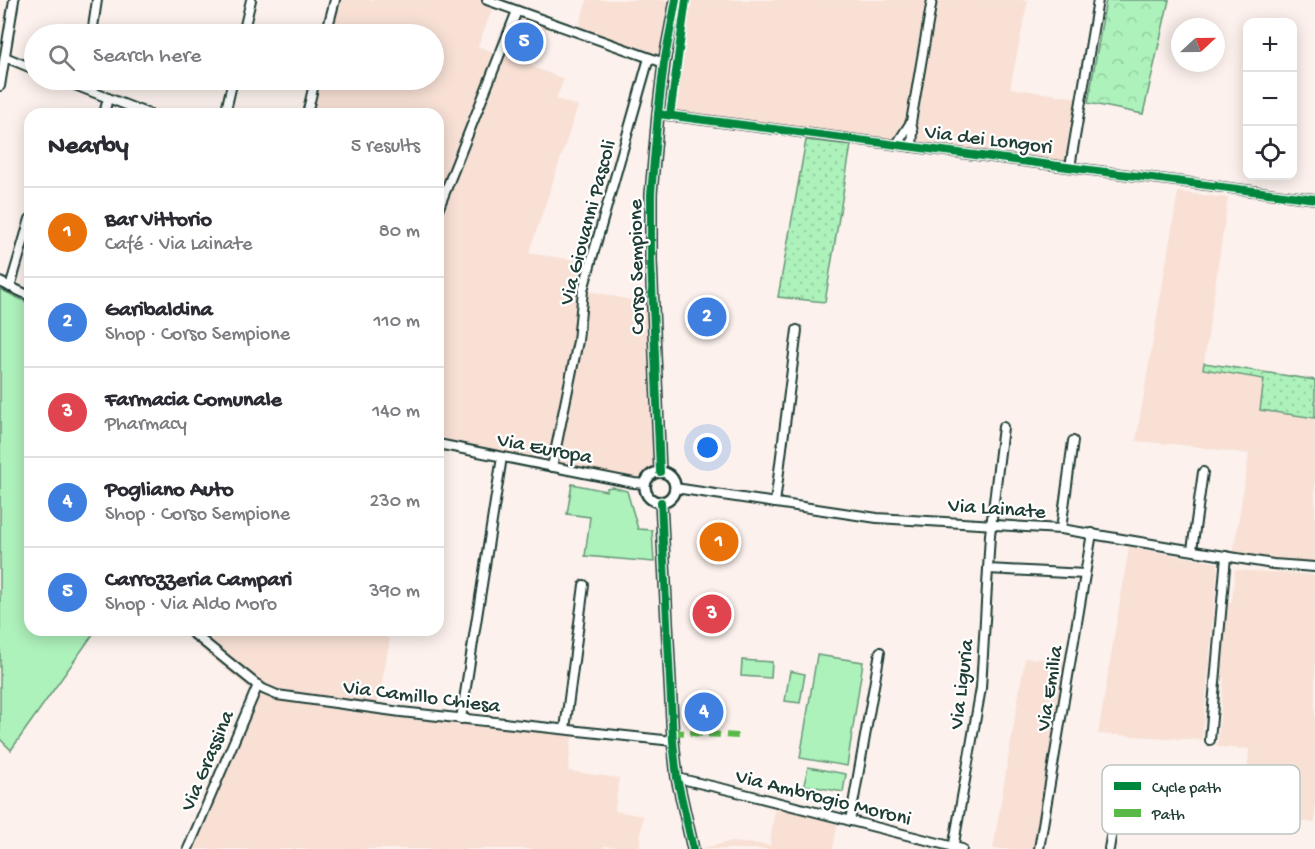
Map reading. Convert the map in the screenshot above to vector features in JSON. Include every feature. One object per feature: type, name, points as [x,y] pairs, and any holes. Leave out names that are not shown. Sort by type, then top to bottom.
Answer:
[{"type":"main road","name":"Corso Sempione","points":[[660,471],[652,296],[651,194],[664,63],[676,0]]},
{"type":"main road","points":[[660,471],[671,476],[675,488],[669,499],[661,502],[649,497],[645,484],[649,477],[660,471]]},
{"type":"main road","points":[[661,502],[673,741],[677,778],[693,849]]},
{"type":"street","points":[[0,87],[14,0]]},
{"type":"street","points":[[94,24],[98,0]]},
{"type":"street","points":[[245,24],[251,0]]},
{"type":"street","points":[[329,24],[335,0]]},
{"type":"street","points":[[487,0],[664,63]]},
{"type":"street","points":[[912,147],[911,122],[932,0]]},
{"type":"street","points":[[1070,167],[1098,0]]},
{"type":"street","points":[[444,195],[517,11]]},
{"type":"street","points":[[5,57],[24,65]]},
{"type":"street","name":"Via Giovanni Pascoli","points":[[552,467],[578,341],[582,296],[650,58]]},
{"type":"street","points":[[95,90],[134,108]]},
{"type":"street","points":[[226,108],[230,90]]},
{"type":"street","points":[[308,108],[313,90]]},
{"type":"street","points":[[106,108],[108,98]]},
{"type":"street","name":"Via dei Longori","points":[[658,114],[1315,199]]},
{"type":"street","points":[[897,144],[911,122]]},
{"type":"street","points":[[10,287],[24,239]]},
{"type":"street","points":[[0,282],[24,293]]},
{"type":"street","points":[[775,503],[796,330]]},
{"type":"street","name":"Via Liguria","points":[[956,848],[981,688],[991,524],[1003,427]]},
{"type":"street","points":[[1061,529],[1073,441]]},
{"type":"street","name":"Via Europa","points":[[444,445],[645,484]]},
{"type":"street","points":[[461,719],[502,457]]},
{"type":"street","points":[[1192,550],[1203,472]]},
{"type":"street","name":"Via Lainate","points":[[675,488],[877,518],[1061,529],[1273,564],[1315,567]]},
{"type":"street","name":"Via Emilia","points":[[1039,849],[1092,533]]},
{"type":"street","points":[[1210,740],[1226,556]]},
{"type":"street","points":[[988,569],[1085,574]]},
{"type":"street","points":[[565,729],[584,585]]},
{"type":"street","name":"Via Camillo Chiesa","points":[[197,636],[258,685],[270,692],[285,696],[461,719],[673,741]]},
{"type":"street","points":[[850,821],[879,652]]},
{"type":"street","name":"Via Grassina","points":[[188,849],[258,685]]},
{"type":"street","name":"Via Ambrogio Moroni","points":[[677,778],[956,848]]},
{"type":"street","points":[[1109,849],[1112,834]]},
{"type":"shaded area","points":[[337,0],[480,0],[494,5],[478,46],[501,56],[518,13],[547,24],[530,66],[564,79],[556,99],[578,106],[529,253],[587,262],[580,289],[649,304],[657,481],[633,479],[444,443],[444,108],[311,108],[315,90],[444,90],[444,24],[331,24]]},
{"type":"shaded area","points":[[587,0],[672,0],[659,56],[578,29]]},
{"type":"shaded area","points":[[680,0],[1028,0],[1010,88],[1077,98],[1068,162],[660,110]]},
{"type":"shaded area","points":[[1178,192],[1228,198],[1203,369],[1264,379],[1260,410],[1315,418],[1315,564],[1273,562],[1233,555],[1249,454],[1136,441]]},
{"type":"shaded area","points":[[1129,547],[1218,563],[1202,740],[1098,734]]},
{"type":"shaded area","points":[[1235,570],[1315,575],[1315,823],[1300,821],[1300,765],[1248,765],[1249,749],[1217,747],[1228,602],[1232,602]]},
{"type":"shaded area","points":[[185,636],[383,636],[390,639],[376,713],[572,735],[568,771],[619,778],[615,811],[643,816],[639,849],[604,846],[603,849],[182,849],[251,692]]},
{"type":"shaded area","points":[[1025,658],[1070,660],[1039,849],[993,849]]},
{"type":"shaded area","points":[[776,799],[839,815],[833,849],[699,849],[729,842],[770,845]]},
{"type":"green space","points":[[1106,0],[1169,0],[1143,114],[1088,103]]},
{"type":"green space","points":[[806,140],[851,145],[825,302],[778,297]]},
{"type":"green space","points":[[0,289],[24,301],[24,636],[92,636],[11,750],[0,739]]},
{"type":"green space","points":[[1204,363],[1315,380],[1315,418],[1260,410],[1264,379],[1203,369]]},
{"type":"green space","points":[[572,484],[606,491],[607,488],[612,487],[627,491],[638,529],[652,530],[654,562],[585,556],[590,517],[567,514]]},
{"type":"green space","points":[[817,655],[863,662],[847,766],[800,758]]},
{"type":"green space","points":[[742,660],[772,662],[771,678],[741,676]]},
{"type":"green space","points":[[790,671],[805,674],[800,703],[785,701]]},
{"type":"green space","points":[[808,767],[846,774],[843,792],[804,785]]},
{"type":"marked path","points":[[672,732],[739,736]]},
{"type":"cycle path","points":[[660,472],[651,260],[651,194],[664,63],[676,0]]},
{"type":"cycle path","points":[[670,115],[686,0]]},
{"type":"cycle path","points":[[658,114],[1315,199]]},
{"type":"cycle path","points":[[661,502],[673,741],[677,778],[693,849]]},
{"type":"place","name":"Carrozzeria Campari","points":[[524,42]]},
{"type":"place","name":"Garibaldina","points":[[707,317]]},
{"type":"place","name":"Bar Vittorio","points":[[719,542]]},
{"type":"place","name":"Farmacia Comunale","points":[[712,614]]},
{"type":"place","name":"Pogliano Auto","points":[[704,712]]}]
